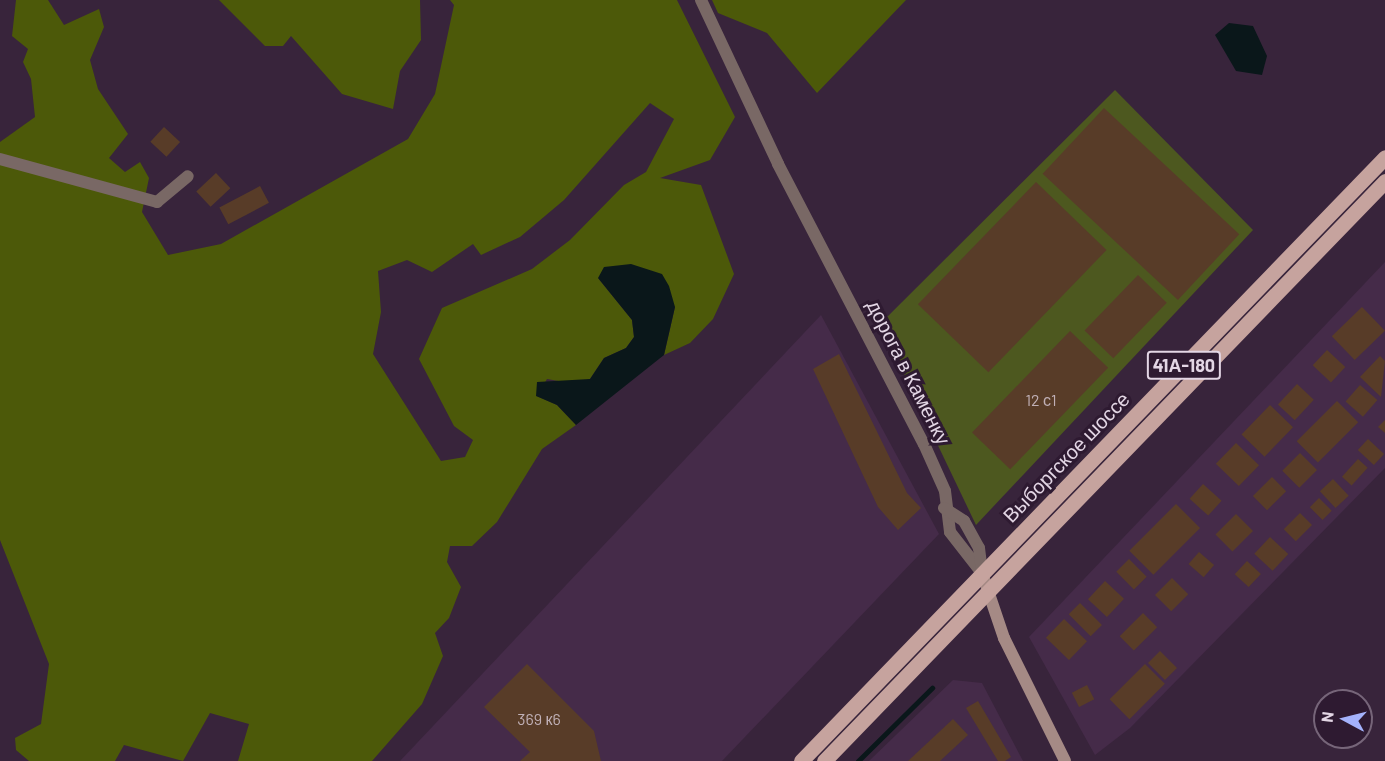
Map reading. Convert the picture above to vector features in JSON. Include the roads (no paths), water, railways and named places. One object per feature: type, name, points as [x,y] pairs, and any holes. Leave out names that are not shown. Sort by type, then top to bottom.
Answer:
[{"type":"main road","name":"Выборгское шоссе","points":[[801,761],[1385,157]]},
{"type":"main road","name":"Выборгское шоссе","points":[[824,761],[1385,181]]},
{"type":"street","name":"дорога в Каменку","points":[[700,0],[778,164],[924,444],[945,491],[944,508],[964,521],[979,548],[987,592],[1065,761]]},
{"type":"street","points":[[0,159],[158,202],[188,176]]},
{"type":"waterway","points":[[858,761],[932,688]]}]
